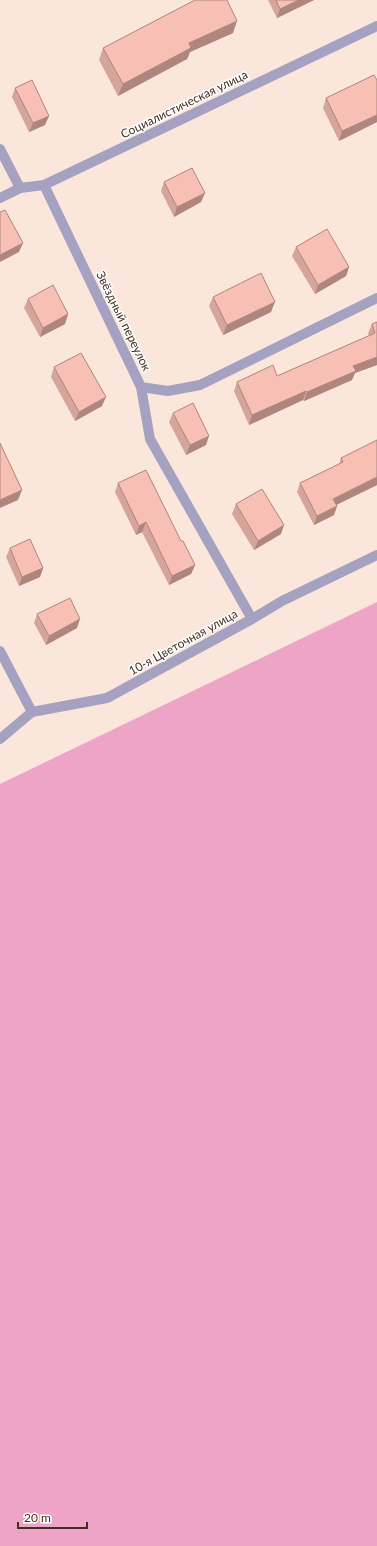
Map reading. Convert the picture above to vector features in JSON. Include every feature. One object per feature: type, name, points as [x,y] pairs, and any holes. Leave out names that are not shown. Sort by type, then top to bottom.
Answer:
[{"type":"lane","name":"Социалистическая улица","points":[[0,198],[20,188],[44,185],[377,26]]},
{"type":"lane","points":[[0,148],[20,188]]},
{"type":"lane","name":"Звёздный переулок","points":[[44,185],[142,387],[168,392],[200,386],[377,298]]},
{"type":"lane","points":[[142,387],[150,438],[252,619]]},
{"type":"lane","name":"10-я Цветочная улица","points":[[0,739],[32,712],[107,698],[282,601],[377,555]]},
{"type":"lane","points":[[0,651],[32,712]]},
{"type":"shaded area","points":[[377,602],[377,1546],[0,1546],[0,784]]},
{"type":"building","points":[[195,0],[227,0],[237,21],[189,43],[191,48],[123,84],[103,48]]},
{"type":"building","points":[[276,0],[299,0],[280,9]]},
{"type":"building","points":[[374,75],[377,80],[377,115],[342,131],[326,98]]},
{"type":"building","points":[[32,80],[49,116],[33,123],[15,88]]},
{"type":"building","points":[[192,168],[205,193],[177,207],[164,182]]},
{"type":"building","points":[[5,210],[23,243],[0,255],[0,212]]},
{"type":"building","points":[[327,229],[349,267],[318,285],[296,247]]},
{"type":"building","points":[[261,273],[275,302],[227,325],[213,297]]},
{"type":"building","points":[[53,285],[68,314],[43,328],[28,299]]},
{"type":"building","points":[[377,322],[377,357],[353,366],[356,371],[252,415],[237,382],[273,365],[277,376],[375,333],[372,324]]},
{"type":"building","points":[[81,353],[106,397],[79,412],[54,367]]},
{"type":"building","points":[[193,403],[209,436],[190,445],[173,413]]},
{"type":"building","points":[[377,440],[377,477],[333,499],[337,506],[317,516],[300,483],[343,462],[341,458]]},
{"type":"building","points":[[0,443],[22,490],[0,500]]},
{"type":"building","points":[[146,470],[181,541],[183,541],[195,565],[172,576],[146,522],[139,526],[118,483]]},
{"type":"building","points":[[262,489],[284,525],[258,541],[236,504]]},
{"type":"building","points":[[30,539],[43,568],[22,577],[10,548]]},
{"type":"building","points":[[70,598],[80,619],[49,636],[37,614]]}]
